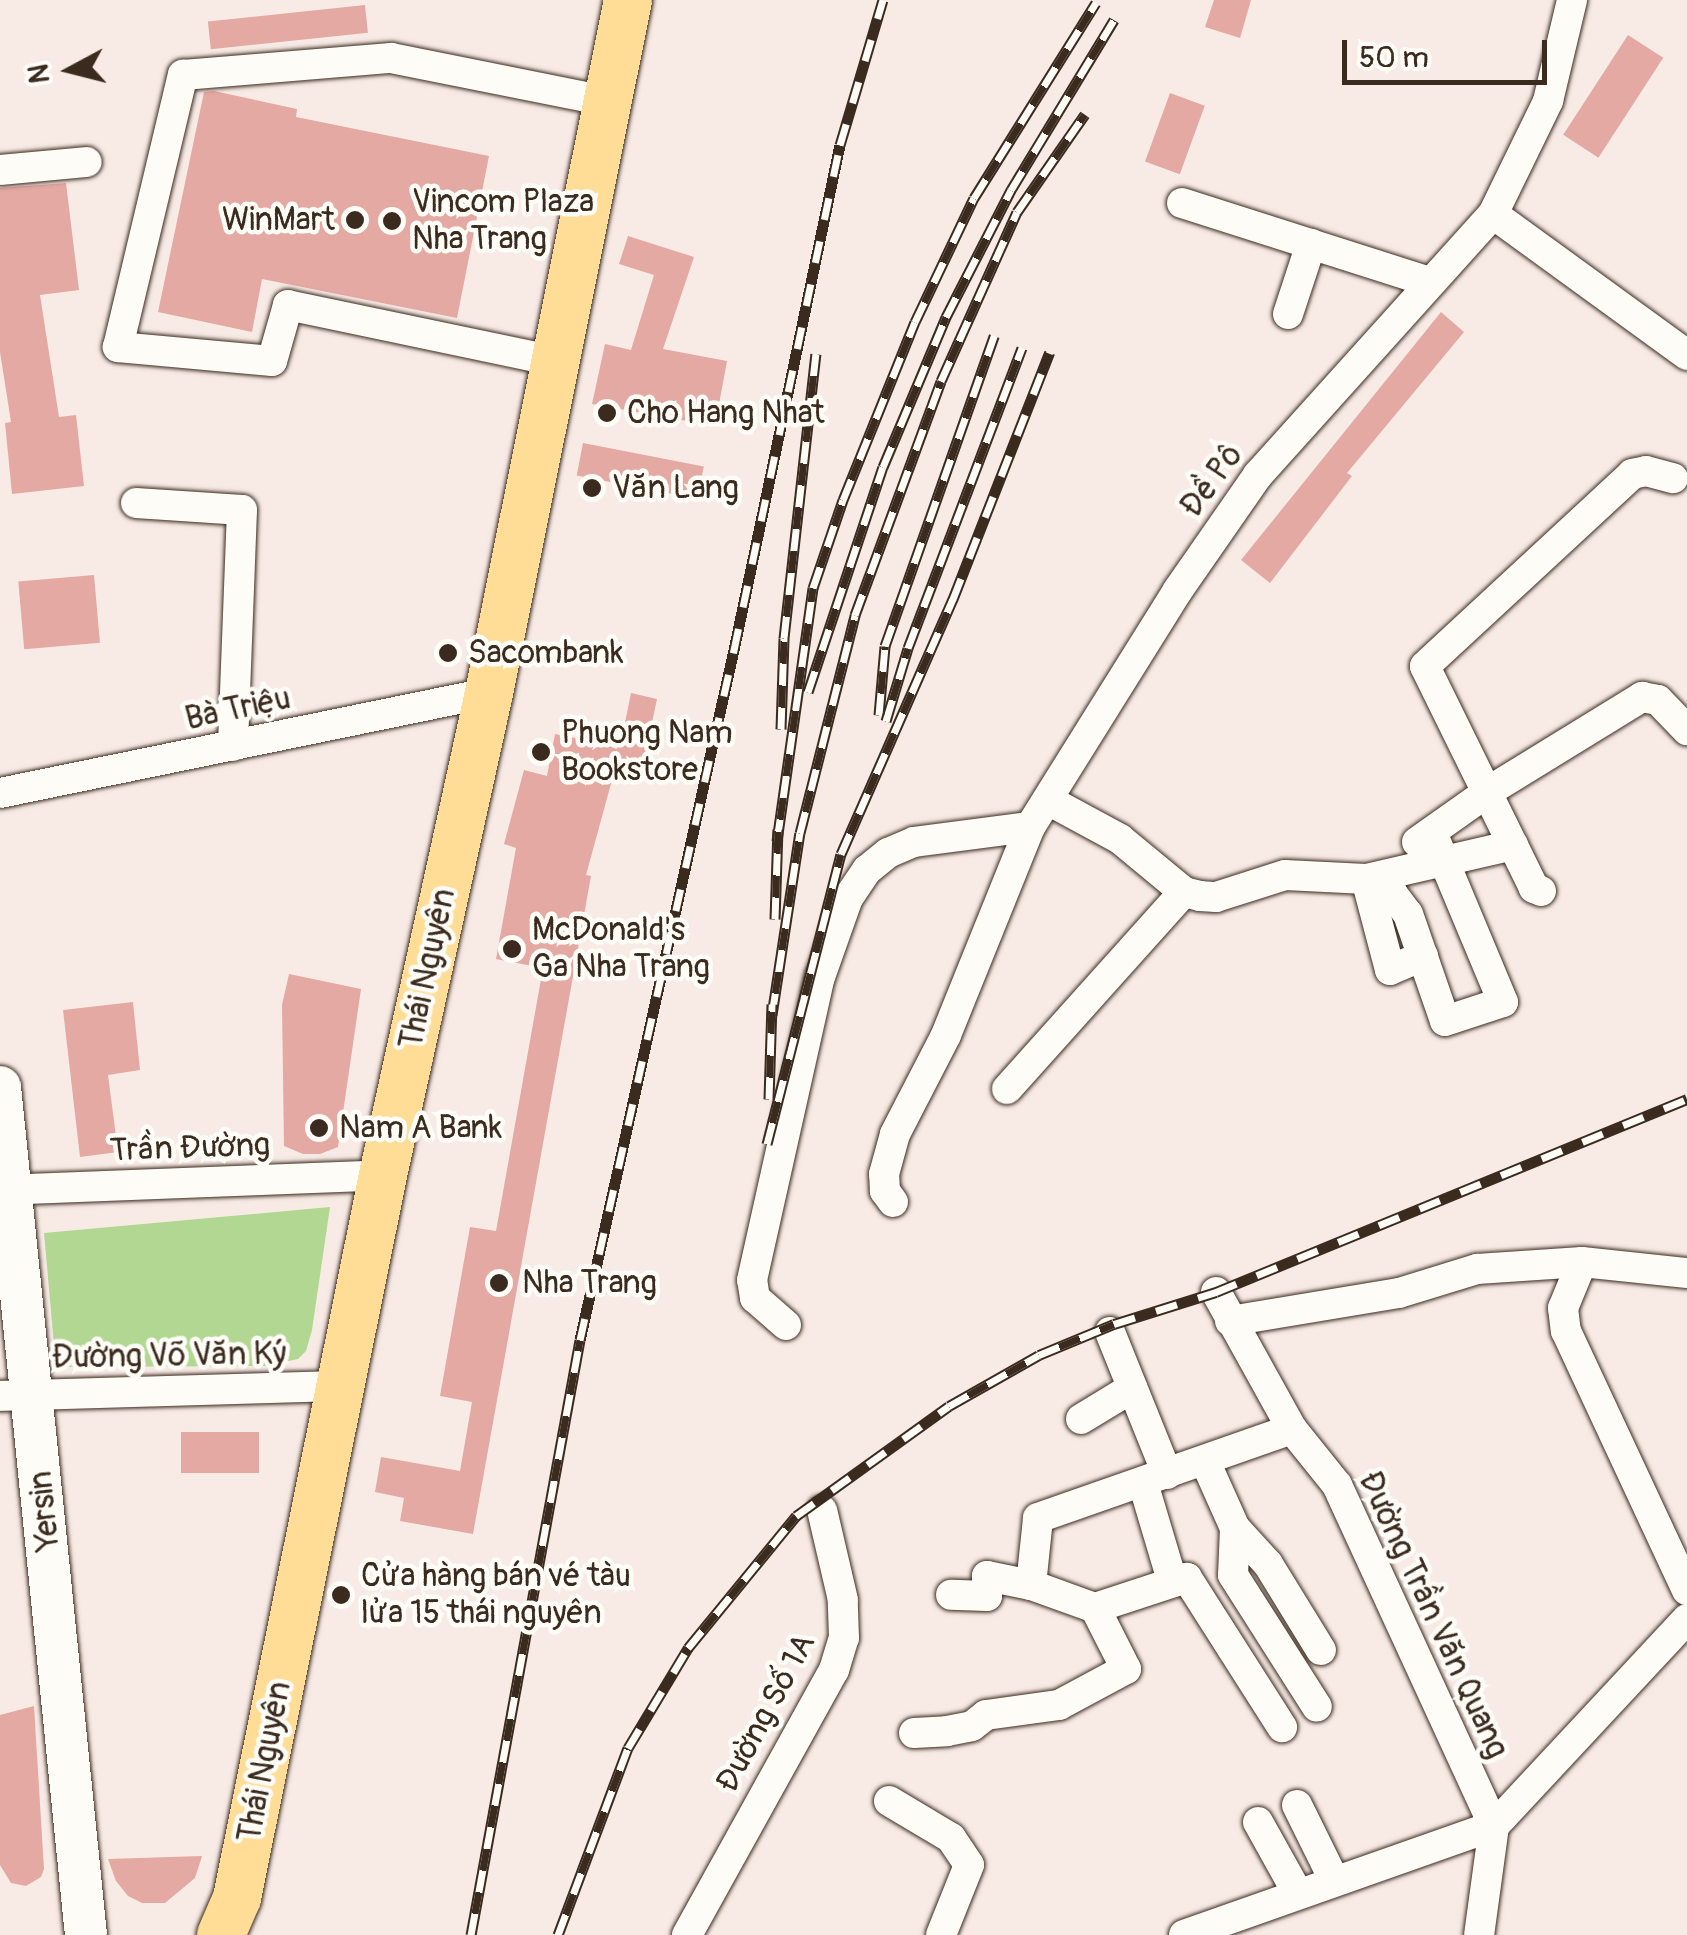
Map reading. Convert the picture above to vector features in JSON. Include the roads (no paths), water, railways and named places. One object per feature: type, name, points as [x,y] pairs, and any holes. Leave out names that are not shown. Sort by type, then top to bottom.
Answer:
[{"type":"main road","name":"Thái Nguyên","points":[[222,1935],[238,1898],[383,1175],[489,693],[628,0]]},
{"type":"street","name":"Đề Pô","points":[[894,1202],[885,1190],[888,1151],[946,1036],[1030,827],[1178,590],[1258,474],[1494,214],[1548,101],[1572,0]]},
{"type":"street","points":[[555,361],[288,305],[272,361],[118,348],[184,75],[392,58],[607,101]]},
{"type":"street","points":[[0,170],[88,162]]},
{"type":"street","points":[[1182,203],[1430,282]]},
{"type":"street","points":[[1494,214],[1687,355]]},
{"type":"street","points":[[1288,314],[1311,244]]},
{"type":"street","points":[[1541,891],[1534,888],[1425,666],[1632,474],[1646,470],[1673,478]]},
{"type":"street","points":[[136,503],[242,510],[233,746]]},
{"type":"street","name":"Bà Triệu","points":[[0,793],[489,693]]},
{"type":"street","points":[[1366,879],[1437,845],[1489,792],[1642,698],[1658,700],[1687,730]]},
{"type":"street","points":[[1048,800],[1120,839],[1184,892],[1216,897],[1285,875],[1366,879],[1392,893],[1408,914],[1445,1021],[1503,1002],[1437,845]]},
{"type":"street","points":[[786,1325],[755,1298],[752,1280],[820,977],[848,898],[867,870],[888,852],[914,842],[1030,827]]},
{"type":"street","points":[[1437,845],[1513,845]]},
{"type":"street","points":[[1007,1089],[1184,892]]},
{"type":"street","name":"Yersin","points":[[0,1087],[17,1395],[86,1935]]},
{"type":"street","name":"Trần Đường","points":[[6,1190],[383,1175]]},
{"type":"street","points":[[1230,1322],[1399,1292],[1477,1269],[1582,1262],[1687,1273]]},
{"type":"street","points":[[1582,1262],[1563,1308],[1566,1331],[1687,1590]]},
{"type":"street","name":"Đường Trần Văn Quang","points":[[1216,1292],[1292,1429],[1337,1485],[1494,1826]]},
{"type":"street","points":[[1110,1332],[1132,1388],[1155,1479],[1172,1580]]},
{"type":"street","name":"Đường Võ Văn Ký","points":[[17,1395],[340,1386]]},
{"type":"street","points":[[1081,1419],[1132,1388]]},
{"type":"street","points":[[1031,1586],[1038,1518],[1292,1429]]},
{"type":"street","points":[[1205,1460],[1235,1528],[1268,1564],[1320,1650]]},
{"type":"street","name":"Đường Số 1A","points":[[687,1935],[834,1670],[844,1638],[844,1600],[822,1510]]},
{"type":"street","points":[[1235,1528],[1234,1575],[1316,1708]]},
{"type":"street","points":[[951,1595],[987,1596],[987,1576],[1095,1608],[1187,1578],[1282,1728]]},
{"type":"street","points":[[914,1732],[946,1731],[972,1726],[986,1715],[1058,1705],[1126,1669],[1095,1608]]},
{"type":"street","points":[[1184,1935],[1494,1826],[1687,1619]]},
{"type":"street","points":[[889,1801],[950,1838],[969,1865],[941,1935]]},
{"type":"street","points":[[1296,1805],[1334,1880]]},
{"type":"street","points":[[1258,1822],[1298,1894]]},
{"type":"street","points":[[1480,1935],[1494,1826]]},
{"type":"railway","points":[[471,1935],[580,1340],[734,650],[840,145],[883,0]]},
{"type":"railway","points":[[777,841],[813,588],[843,500],[915,322],[974,198],[1096,3]]},
{"type":"railway","points":[[808,692],[883,467],[946,317],[1011,190],[1114,20]]},
{"type":"railway","points":[[772,1015],[800,833],[855,615],[941,381],[1017,212],[1085,114]]},
{"type":"railway","points":[[879,715],[885,646],[994,336]]},
{"type":"railway","points":[[886,721],[908,648],[1022,348]]},
{"type":"railway","points":[[767,1144],[841,854],[953,599],[1050,352]]},
{"type":"railway","points":[[781,729],[784,638],[816,354]]},
{"type":"railway","points":[[775,919],[778,829]]},
{"type":"railway","points":[[769,1099],[772,1004]]},
{"type":"railway","points":[[558,1935],[628,1748],[688,1648],[796,1516],[949,1406],[1039,1355],[1114,1324],[1216,1292],[1687,1099]]},
{"type":"place","name":"WinMart","points":[[355,220]]},
{"type":"place","name":"Vincom Plaza Nha Trang","points":[[392,221]]},
{"type":"place","name":"Cho Hang Nhat","points":[[607,413]]},
{"type":"place","name":"Văn Lang","points":[[592,488]]},
{"type":"place","name":"Sacombank","points":[[448,653]]},
{"type":"place","name":"Phuong Nam Bookstore","points":[[541,752]]},
{"type":"place","name":"McDonald's Ga Nha Trang","points":[[512,949]]},
{"type":"place","name":"Nam A Bank","points":[[319,1128]]},
{"type":"place","name":"Nha Trang","points":[[499,1283]]},
{"type":"place","name":"Cửa hàng bán vé tàu lửa 15 thái nguyên","points":[[341,1595]]}]
